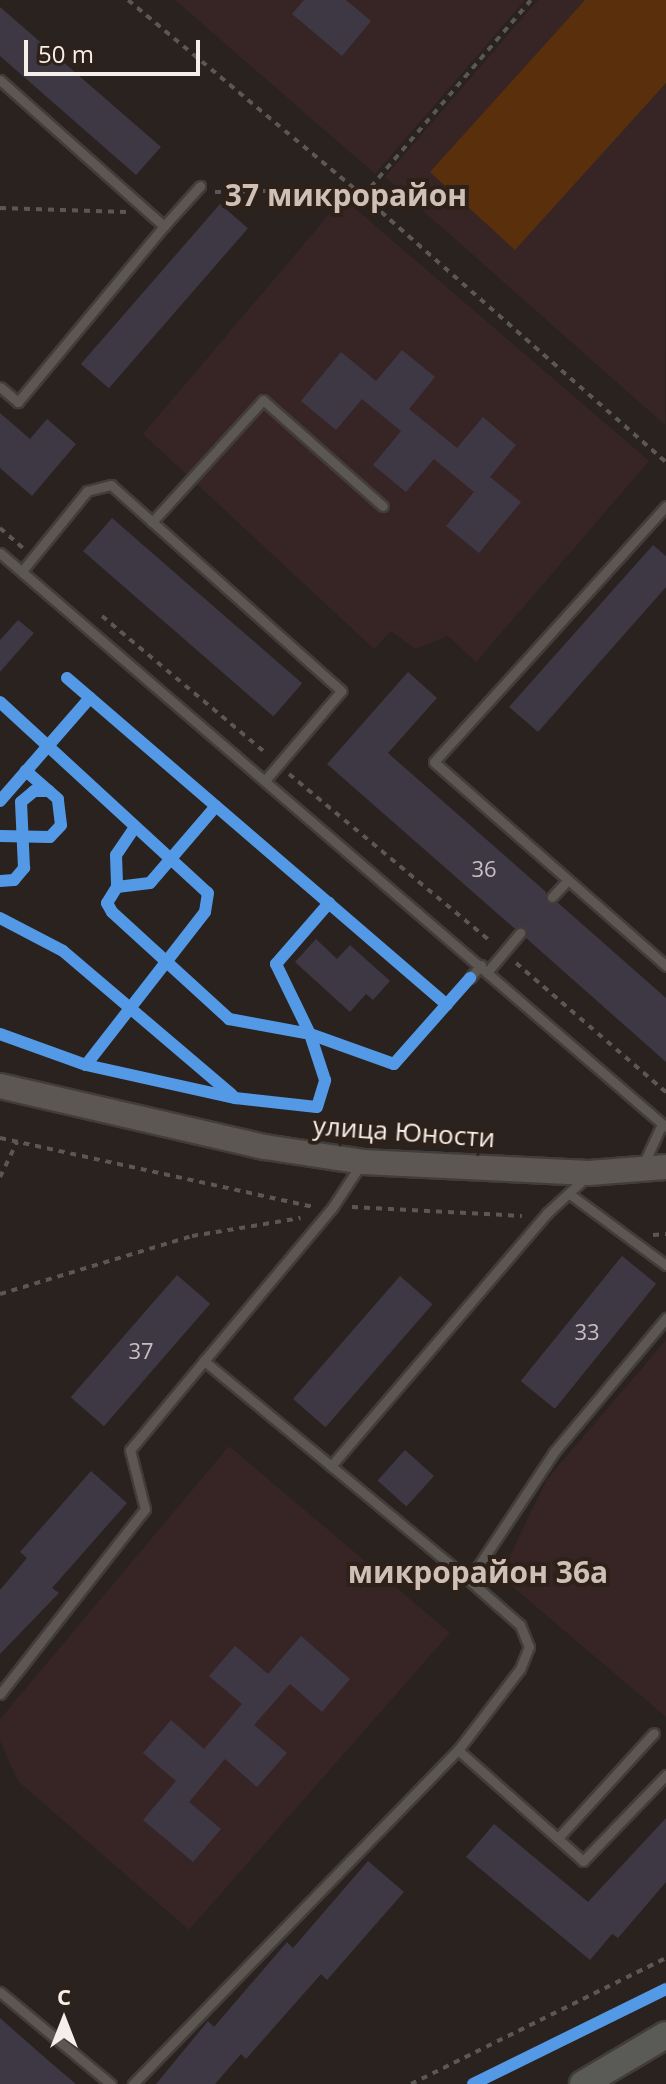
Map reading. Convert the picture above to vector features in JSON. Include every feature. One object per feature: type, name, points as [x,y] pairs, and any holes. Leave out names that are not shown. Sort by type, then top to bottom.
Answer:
[{"type":"main road","points":[[583,2084],[666,2035]]},
{"type":"main road","points":[[620,2084],[666,2056]]},
{"type":"street","name":"улица Юности","points":[[0,1086],[265,1147],[363,1162],[589,1173],[666,1167]]},
{"type":"lane","points":[[0,80],[164,226]]},
{"type":"lane","points":[[0,387],[18,402],[200,186]]},
{"type":"lane","points":[[152,522],[263,400],[383,506]]},
{"type":"lane","points":[[22,571],[87,491],[111,485],[341,691],[267,778]]},
{"type":"lane","points":[[666,506],[434,762],[666,966]]},
{"type":"lane","points":[[0,553],[267,778],[664,1125],[654,1150],[638,1170]]},
{"type":"lane","points":[[552,897],[568,880]]},
{"type":"lane","points":[[470,978],[504,953],[520,933]]},
{"type":"lane","points":[[0,1694],[145,1509],[130,1450],[332,1208],[363,1162]]},
{"type":"lane","points":[[331,1466],[547,1213],[571,1195],[589,1173]]},
{"type":"lane","points":[[571,1195],[666,1265]]},
{"type":"lane","points":[[469,1580],[554,1452],[666,1318]]},
{"type":"lane","points":[[133,2084],[458,1750],[520,1669],[529,1647],[520,1625],[469,1580],[204,1361]]},
{"type":"lane","points":[[558,1838],[654,1733]]},
{"type":"lane","points":[[458,1750],[583,1861],[666,1775]]},
{"type":"lane","points":[[0,1992],[111,2084]]},
{"type":"path","points":[[128,0],[363,196],[666,462]]},
{"type":"path","points":[[363,196],[531,0]]},
{"type":"path","points":[[0,528],[33,557]]},
{"type":"path","points":[[92,608],[666,1092]]},
{"type":"path","points":[[0,1138],[332,1208]]},
{"type":"path","points":[[0,1177],[17,1142]]},
{"type":"path","points":[[411,2084],[666,1958]]},
{"type":"shaded area","points":[[175,0],[525,0],[375,174]]},
{"type":"shaded area","points":[[538,0],[666,0],[665,425],[385,177]]},
{"type":"shaded area","points":[[585,0],[666,0],[666,83],[515,250],[430,172]]},
{"type":"shaded area","points":[[343,198],[649,461],[476,662],[448,636],[415,649],[391,631],[374,649],[143,434]]},
{"type":"shaded area","points":[[666,1340],[666,1717],[500,1576],[547,1479]]},
{"type":"shaded area","points":[[229,1446],[450,1633],[189,1930],[18,1781],[0,1741],[0,1719]]},
{"type":"building","points":[[304,0],[346,0],[371,21],[342,56],[292,14]]},
{"type":"building","points":[[0,7],[161,147],[136,175],[0,56]]},
{"type":"building","points":[[220,204],[248,228],[109,388],[81,364]]},
{"type":"building","points":[[402,350],[435,377],[409,409],[457,448],[483,417],[516,445],[490,477],[521,502],[479,553],[446,526],[474,492],[434,459],[406,492],[373,465],[401,431],[362,399],[336,430],[301,401],[341,352],[376,381]]},
{"type":"building","points":[[0,413],[30,439],[47,419],[76,444],[32,496],[0,468]]},
{"type":"building","points":[[112,518],[302,683],[273,717],[83,551]]},
{"type":"building","points":[[653,545],[666,556],[666,587],[538,732],[509,707]]},
{"type":"building","points":[[18,620],[34,633],[0,672],[0,640]]},
{"type":"building","points":[[408,672],[437,698],[388,753],[546,892],[548,903],[557,902],[666,998],[666,1062],[526,938],[525,928],[514,928],[327,764]]},
{"type":"building","points":[[316,939],[337,959],[350,945],[390,981],[373,1000],[366,994],[350,1012],[295,962]]},
{"type":"building","points":[[622,1256],[656,1284],[555,1409],[521,1381]]},
{"type":"building","points":[[177,1275],[210,1304],[104,1426],[71,1397]]},
{"type":"building","points":[[400,1276],[432,1304],[326,1427],[293,1399]]},
{"type":"building","points":[[405,1450],[434,1476],[407,1507],[378,1480]]},
{"type":"building","points":[[91,1471],[127,1503],[52,1588],[59,1593],[0,1654],[0,1590],[27,1558],[20,1552]]},
{"type":"building","points":[[301,1636],[350,1679],[322,1712],[290,1684],[254,1725],[287,1753],[257,1787],[225,1759],[189,1802],[221,1829],[193,1862],[143,1820],[176,1781],[143,1753],[171,1720],[204,1749],[242,1704],[209,1676],[235,1646],[268,1674]]},
{"type":"building","points":[[666,1818],[666,1882],[618,1938],[612,1934],[590,1960],[466,1857],[494,1824],[588,1902]]},
{"type":"building","points":[[368,1861],[404,1892],[327,1980],[321,1974],[246,2059],[241,2054],[215,2084],[156,2084],[208,2021],[214,2027],[287,1942],[293,1948]]},
{"type":"building","points":[[0,2018],[51,2063],[76,2084],[0,2084]]},
{"type":"cycle path","points":[[67,678],[447,1005]]},
{"type":"cycle path","points":[[0,801],[90,698]]},
{"type":"cycle path","points":[[0,702],[208,893],[205,912],[86,1065]]},
{"type":"cycle path","points":[[0,836],[50,837],[61,825],[58,799],[26,771]]},
{"type":"cycle path","points":[[0,881],[14,880],[24,868],[21,802],[34,791],[49,791]]},
{"type":"cycle path","points":[[135,827],[116,855],[117,887],[150,883],[216,806]]},
{"type":"cycle path","points":[[117,887],[107,903],[112,912],[229,1019],[310,1034],[394,1064],[470,978]]},
{"type":"cycle path","points":[[0,1034],[86,1065],[235,1098],[317,1107],[325,1080],[310,1034],[276,964],[329,903]]},
{"type":"cycle path","points":[[0,918],[63,951],[232,1095]]},
{"type":"cycle path","points":[[473,2084],[666,1989]]},
{"type":"district","name":"37 микрорайон","points":[[346,195]]},
{"type":"district","name":"микрорайон 36а","points":[[478,1572]]}]
